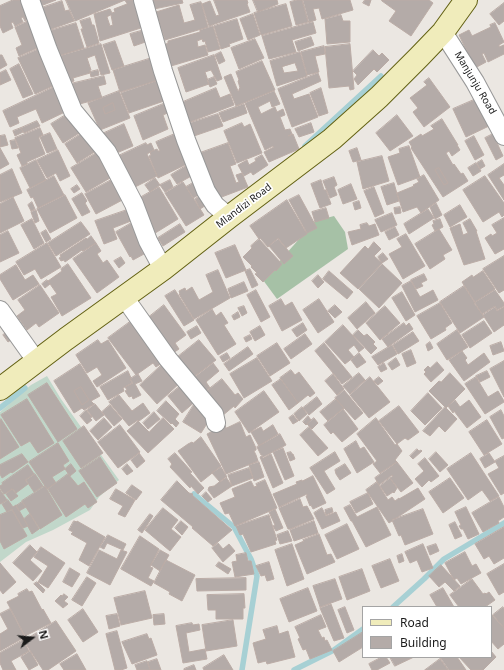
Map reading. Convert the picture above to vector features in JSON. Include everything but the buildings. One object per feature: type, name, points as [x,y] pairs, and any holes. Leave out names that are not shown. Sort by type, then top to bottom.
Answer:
[{"type":"street","points":[[30,0],[71,107],[77,117],[106,152],[134,204],[148,241],[163,269]]},
{"type":"street","points":[[143,0],[163,71],[200,177],[206,191],[215,205],[229,217]]},
{"type":"street","name":"Mlandizi Road","points":[[0,389],[163,269],[332,139],[379,97],[443,32],[466,0]]},
{"type":"street","name":"Manjunju Road","points":[[443,32],[475,82],[504,136]]},
{"type":"street","points":[[124,297],[168,359],[214,414],[216,423]]},
{"type":"street","points":[[0,310],[37,362]]},
{"type":"green space","points":[[334,216],[345,232],[348,249],[277,299],[263,280],[315,221]]},
{"type":"green space","points":[[47,376],[61,399],[119,480],[99,497],[90,510],[53,530],[26,542],[0,562],[0,412],[31,385]]},
{"type":"waterway","points":[[305,146],[381,76]]},
{"type":"waterway","points":[[0,408],[25,388]]},
{"type":"waterway","points":[[194,494],[234,527],[251,559],[257,576],[242,670]]},
{"type":"waterway","points":[[394,606],[444,559],[504,523]]},
{"type":"waterway","points":[[294,670],[334,650],[362,630]]}]
